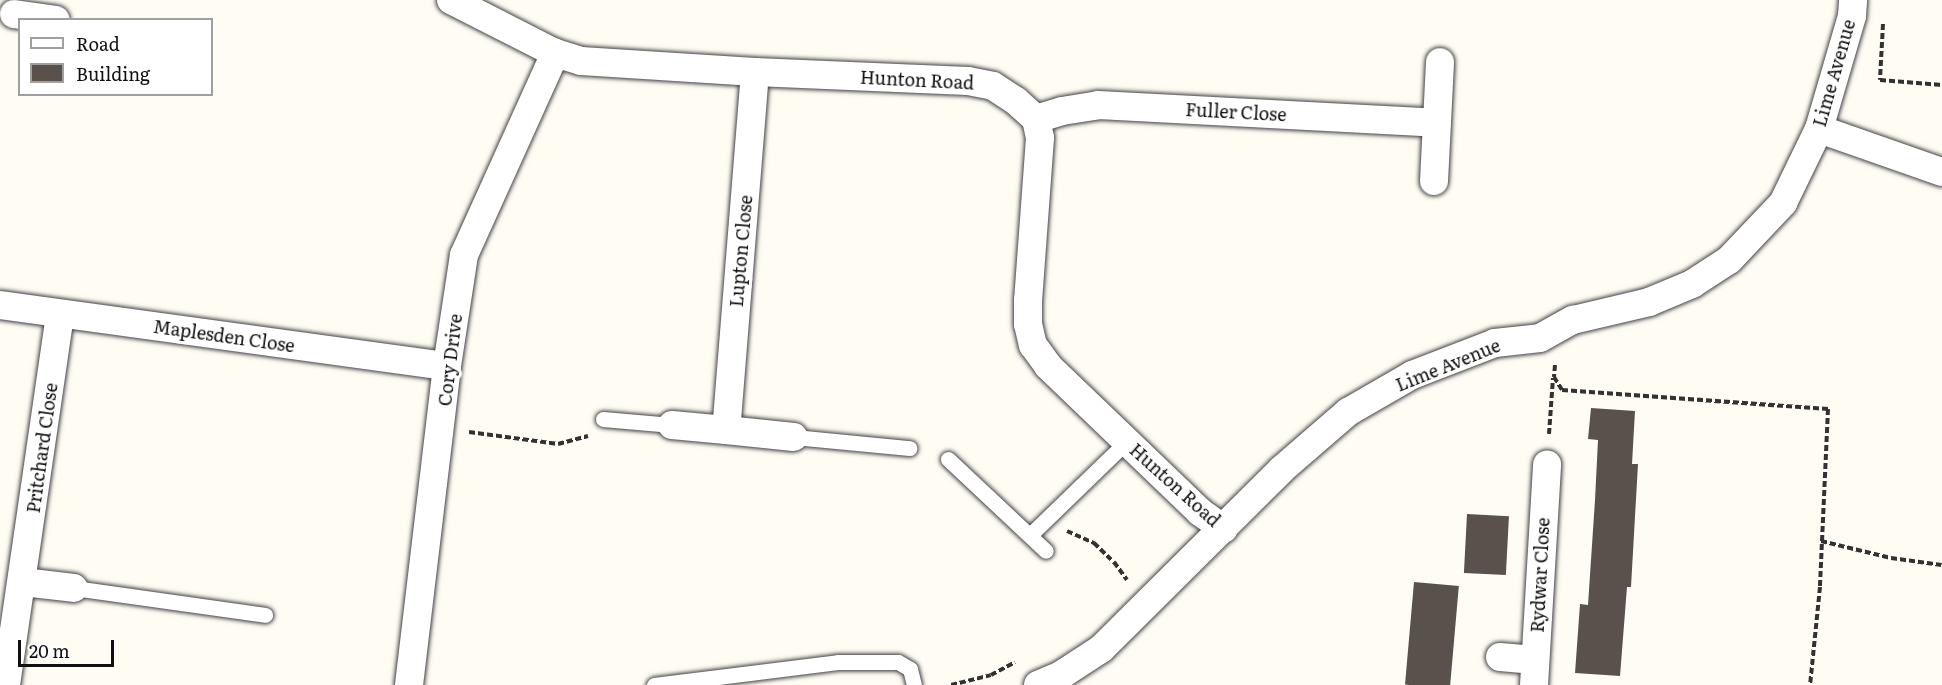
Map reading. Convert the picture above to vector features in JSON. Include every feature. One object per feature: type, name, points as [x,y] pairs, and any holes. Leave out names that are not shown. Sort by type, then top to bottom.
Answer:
[{"type":"street","points":[[55,18],[56,0]]},
{"type":"street","name":"Hunton Road","points":[[451,0],[555,52],[581,61],[755,72],[968,81],[993,86],[1016,101],[1036,119],[1040,138],[1028,300],[1028,324],[1033,345],[1048,366],[1200,512],[1224,529]]},
{"type":"street","name":"Lime Avenue","points":[[1038,685],[1061,675],[1101,650],[1281,470],[1348,412],[1412,375],[1495,343],[1540,338],[1573,320],[1649,302],[1692,284],[1729,260],[1783,203],[1819,129],[1852,8]]},
{"type":"street","points":[[14,14],[47,18]]},
{"type":"street","name":"Cory Drive","points":[[410,685],[447,366],[464,255],[555,52]]},
{"type":"street","points":[[1434,181],[1440,62]]},
{"type":"street","name":"Lupton Close","points":[[726,430],[755,72]]},
{"type":"street","name":"Fuller Close","points":[[1036,119],[1062,111],[1098,105],[1437,123]]},
{"type":"street","points":[[1819,129],[1942,172]]},
{"type":"street","name":"Maplesden Close","points":[[0,305],[447,366]]},
{"type":"street","name":"Pritchard Close","points":[[6,685],[23,582],[60,314]]},
{"type":"street","points":[[672,425],[794,437]]},
{"type":"street","name":"Rydwar Close","points":[[1534,672],[1546,464]]},
{"type":"street","points":[[23,582],[74,588]]},
{"type":"street","points":[[1500,657],[1534,672]]},
{"type":"lane","points":[[603,419],[672,425]]},
{"type":"lane","points":[[794,437],[909,448]]},
{"type":"lane","points":[[1030,535],[1127,441]]},
{"type":"lane","points":[[948,459],[1046,551]]},
{"type":"lane","points":[[74,588],[265,615]]},
{"type":"lane","points":[[654,685],[838,662],[898,662],[910,669],[914,685]]},
{"type":"path","points":[[1852,8],[1884,20],[1880,80],[1942,85]]},
{"type":"path","points":[[1546,464],[1556,355]]},
{"type":"path","points":[[1554,377],[1562,390],[1828,409],[1820,587],[1810,685]]},
{"type":"path","points":[[1821,541],[1891,558],[1942,565]]},
{"type":"path","points":[[951,685],[991,675],[1023,659]]},
{"type":"building","points":[[1591,408],[1635,411],[1632,464],[1638,464],[1631,587],[1627,587],[1620,676],[1575,673],[1580,604],[1588,605],[1595,500],[1598,440],[1588,439]]},
{"type":"building","points":[[1467,514],[1509,516],[1506,575],[1464,573]]},
{"type":"building","points":[[1414,582],[1459,586],[1450,685],[1405,685]]}]
